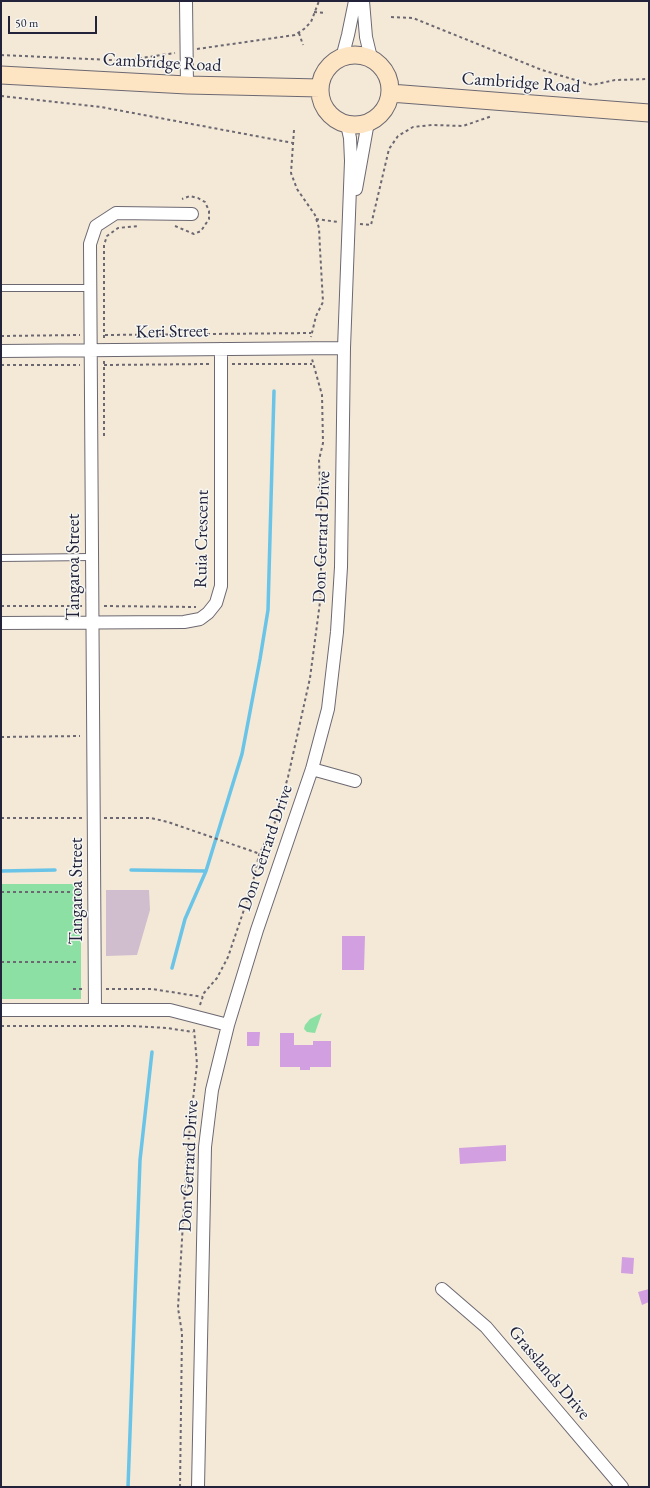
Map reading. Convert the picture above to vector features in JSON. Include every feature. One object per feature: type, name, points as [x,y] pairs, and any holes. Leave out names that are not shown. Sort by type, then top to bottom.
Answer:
[{"type":"main road","points":[[351,55],[361,55],[370,58],[379,64],[385,71],[389,80],[390,93],[381,114],[368,122],[359,124],[343,122],[328,110],[324,104],[320,88],[327,70],[333,62],[342,58],[351,55]]},
{"type":"main road","name":"Cambridge Road","points":[[1,75],[187,85],[320,88]]},
{"type":"main road","name":"Cambridge Road","points":[[390,93],[649,113]]},
{"type":"street","points":[[186,1],[187,85]]},
{"type":"street","points":[[342,58],[355,1]]},
{"type":"street","points":[[363,1],[366,37],[370,58]]},
{"type":"street","name":"Don Gerrard Drive","points":[[198,1487],[205,1147],[212,1090],[228,1025],[257,930],[312,769],[328,709],[337,632],[341,567],[344,348],[350,217],[350,138],[348,129],[343,122]]},
{"type":"street","name":"Don Gerrard Drive","points":[[350,217],[368,122]]},
{"type":"street","name":"Tangaroa Street","points":[[100,1009],[94,892],[99,818],[93,622],[98,606],[92,557],[90,244],[96,226],[107,217],[116,213],[192,214]]},
{"type":"street","name":"Keri Street","points":[[1,351],[344,348]]},
{"type":"street","name":"Ruia Crescent","points":[[1,622],[184,622],[200,618],[208,613],[213,607],[220,593],[221,586],[221,349]]},
{"type":"street","points":[[312,769],[355,781]]},
{"type":"street","points":[[1,1010],[170,1010],[228,1025]]},
{"type":"street","name":"Grasslands Drive","points":[[442,1289],[486,1327],[622,1487]]},
{"type":"lane","points":[[1,288],[90,288]]},
{"type":"lane","points":[[1,558],[92,557]]},
{"type":"path","points":[[1,55],[128,60],[281,37],[299,32],[311,22],[318,1]]},
{"type":"path","points":[[314,12],[326,13]]},
{"type":"path","points":[[391,17],[413,18],[542,70],[592,85],[615,80],[649,79]]},
{"type":"path","points":[[299,32],[303,45]]},
{"type":"path","points":[[1,96],[101,107],[293,143]]},
{"type":"path","points":[[371,225],[389,149],[398,136],[413,127],[432,125],[463,126]]},
{"type":"path","points":[[180,1487],[182,1349],[178,1308],[187,1154],[197,1064],[194,1032],[196,1017],[203,997],[228,957],[252,886],[259,855],[275,822],[288,777],[310,678],[318,621],[322,535],[319,460],[323,443],[322,395],[312,364],[311,333],[322,302],[319,228],[315,215],[293,182],[291,164],[294,130]]},
{"type":"path","points":[[168,226],[175,226],[194,234],[202,231],[207,225],[209,215],[205,202],[190,196],[182,199]]},
{"type":"path","points":[[104,443],[104,244],[107,236],[118,228],[145,226]]},
{"type":"path","points":[[1,336],[311,333]]},
{"type":"path","points":[[1,365],[312,364]]},
{"type":"path","points":[[98,606],[104,599]]},
{"type":"path","points":[[1,606],[213,607]]},
{"type":"path","points":[[1,736],[80,736]]},
{"type":"path","points":[[1,818],[151,818],[174,824],[252,851],[259,855],[282,860]]},
{"type":"path","points":[[99,818],[104,825]]},
{"type":"path","points":[[1,892],[94,892]]},
{"type":"path","points":[[1,962],[76,962]]},
{"type":"path","points":[[74,989],[152,989],[203,997]]},
{"type":"path","points":[[100,989],[100,1009]]},
{"type":"path","points":[[1,1026],[132,1026],[167,1028],[194,1032]]},
{"type":"shaded area","points":[[106,890],[149,890],[150,910],[137,955],[106,956]]},
{"type":"green space","points":[[1,884],[81,884],[81,999],[1,999]]},
{"type":"green space","points":[[322,1013],[315,1033],[307,1032],[304,1029],[305,1025],[310,1019]]},
{"type":"building","points":[[342,936],[365,936],[364,970],[342,970]]},
{"type":"building","points":[[247,1032],[260,1032],[259,1046],[247,1046]]},
{"type":"building","points":[[280,1033],[294,1033],[294,1045],[313,1045],[313,1041],[331,1041],[331,1067],[310,1067],[310,1070],[300,1070],[300,1067],[280,1067]]},
{"type":"building","points":[[506,1145],[506,1161],[460,1164],[459,1148]]},
{"type":"building","points":[[622,1257],[634,1258],[633,1274],[621,1273]]},
{"type":"building","points":[[649,1289],[649,1302],[642,1305],[638,1292]]},
{"type":"waterway","points":[[172,968],[185,919],[206,871],[242,754],[260,659],[268,610],[274,391]]},
{"type":"waterway","points":[[1,871],[55,870]]},
{"type":"waterway","points":[[131,870],[206,871]]},
{"type":"waterway","points":[[128,1487],[140,1160],[152,1052]]}]
